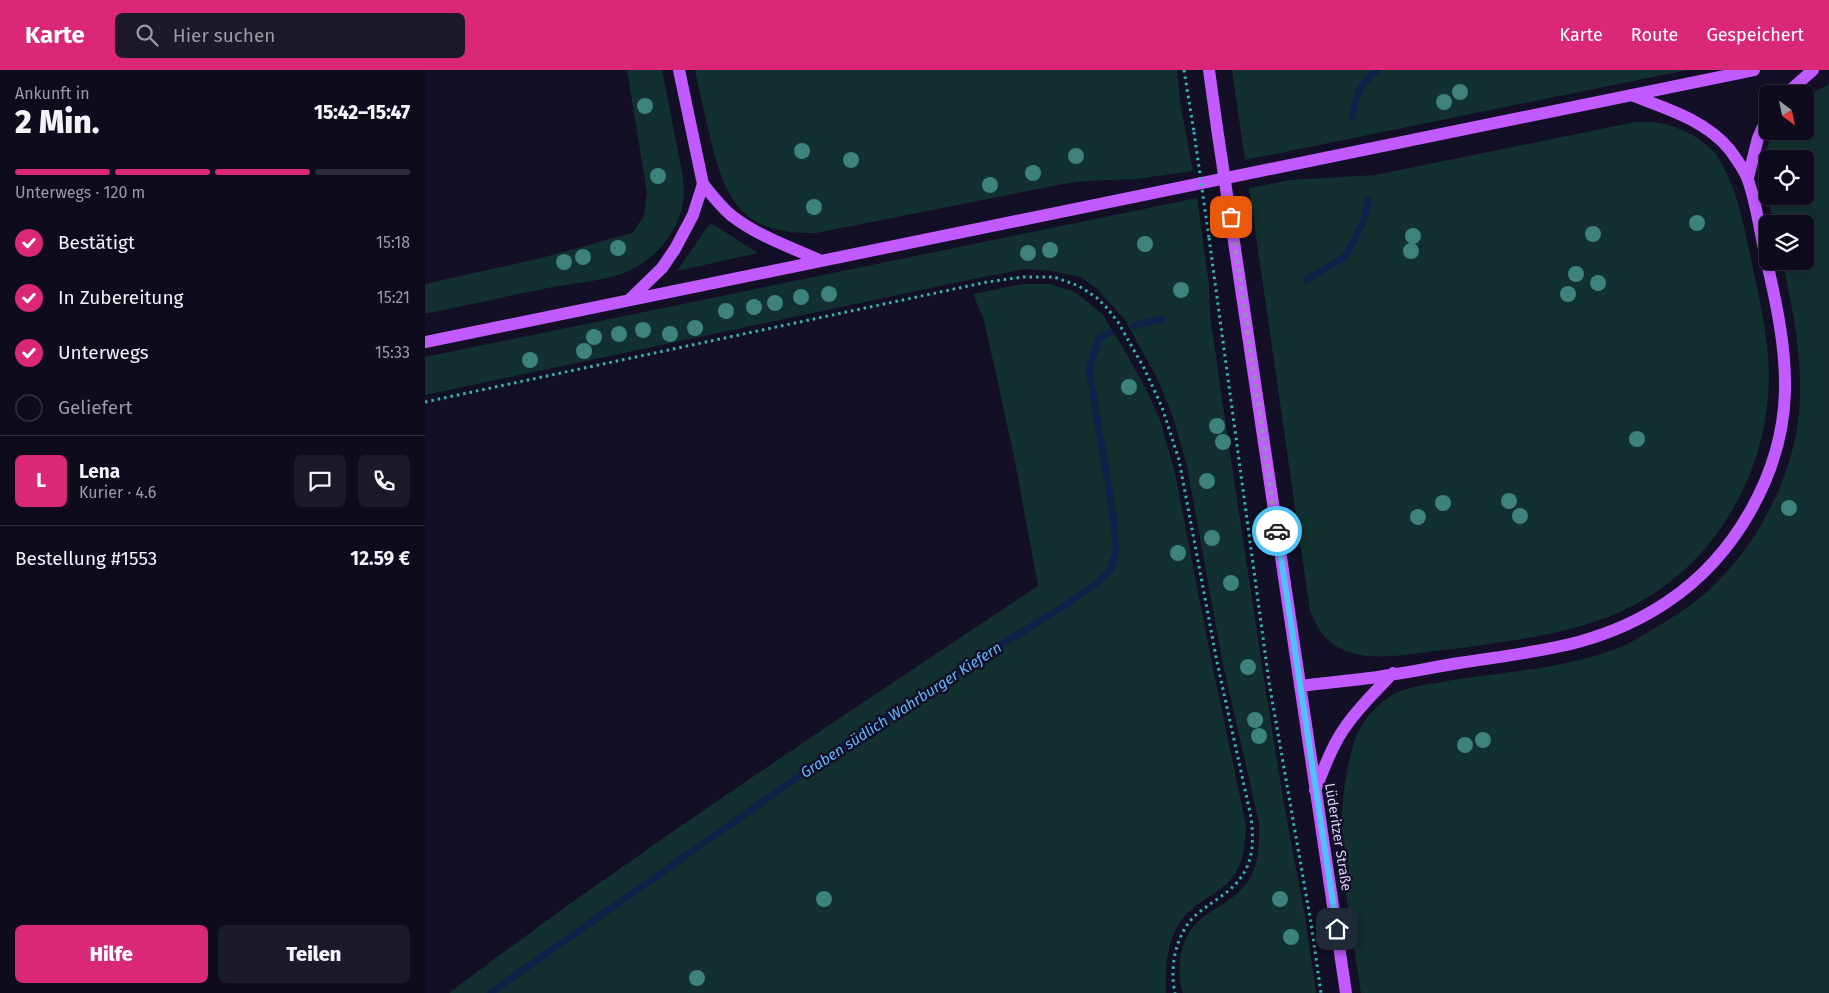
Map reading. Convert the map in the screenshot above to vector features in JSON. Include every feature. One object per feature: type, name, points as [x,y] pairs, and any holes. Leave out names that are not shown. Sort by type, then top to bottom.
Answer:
[{"type":"main road","points":[[629,300],[662,268],[675,250],[693,215],[703,184],[679,70]]},
{"type":"main road","name":"Lüderitzer Straße","points":[[1209,70],[1346,993]]},
{"type":"main road","points":[[425,342],[1754,70]]},
{"type":"main road","points":[[1796,85],[1813,70]]},
{"type":"main road","points":[[1300,686],[1550,650],[1610,633],[1649,614],[1683,591],[1710,567],[1735,536],[1757,498],[1772,459],[1781,424],[1785,392],[1784,358],[1778,319],[1748,178],[1729,149],[1705,127],[1677,113],[1631,95]]},
{"type":"main road","points":[[1748,178],[1759,136]]},
{"type":"main road","points":[[703,184],[731,215],[749,228],[819,260]]},
{"type":"main road","points":[[1315,790],[1345,727],[1393,673]]},
{"type":"path","points":[[1184,70],[1209,238],[1269,682],[1311,923],[1321,993]]},
{"type":"path","points":[[425,402],[987,282],[1023,277],[1054,277],[1079,286],[1097,298],[1118,322],[1144,368],[1162,407],[1179,460],[1217,662],[1251,817],[1253,839],[1247,866],[1231,891],[1195,916],[1186,926],[1178,944],[1173,963],[1175,993]]},
{"type":"green space","points":[[627,70],[662,70],[681,167],[684,187],[683,205],[675,227],[661,247],[643,263],[614,276],[425,314],[425,284],[541,258],[632,233],[644,216],[647,193]]},
{"type":"green space","points":[[695,70],[1177,70],[1181,107],[1193,171],[1136,179],[1063,184],[816,233],[773,229],[757,222],[745,213],[734,201],[725,185],[712,145]]},
{"type":"green space","points":[[1232,70],[1687,70],[1245,160]]},
{"type":"green space","points":[[1829,84],[1829,993],[1361,993],[1344,880],[1342,823],[1348,766],[1354,742],[1362,724],[1380,704],[1401,691],[1421,685],[1554,665],[1595,656],[1628,644],[1681,612],[1713,586],[1735,563],[1771,506],[1788,465],[1798,422],[1800,402],[1797,341],[1784,270],[1814,270],[1814,215],[1772,215],[1769,205],[1814,205],[1814,150],[1767,150],[1770,140],[1814,140],[1814,92]]},
{"type":"green space","points":[[1635,122],[1666,124],[1688,133],[1708,146],[1728,176],[1739,207],[1763,320],[1769,371],[1767,409],[1761,438],[1753,466],[1737,501],[1716,535],[1704,550],[1676,577],[1637,603],[1597,621],[1555,633],[1396,656],[1364,656],[1336,646],[1324,636],[1310,611],[1249,188],[1290,180],[1375,175]]},
{"type":"green space","points":[[1197,198],[1222,399],[1266,692],[1306,922],[1316,993],[1183,993],[1180,978],[1180,962],[1184,944],[1191,930],[1200,920],[1233,897],[1243,888],[1251,876],[1257,857],[1259,823],[1222,660],[1187,466],[1173,417],[1157,378],[1125,320],[1097,289],[1081,277],[1051,271],[1026,269],[425,395],[425,357]]},
{"type":"green space","points":[[711,224],[758,253],[677,271],[708,226]]},
{"type":"green space","points":[[1022,284],[1049,284],[1073,291],[1103,315],[1149,395],[1160,420],[1175,473],[1246,825],[1243,854],[1240,865],[1233,877],[1222,888],[1191,910],[1183,918],[1172,937],[1167,959],[1166,993],[449,993],[666,836],[1038,586],[1014,456],[984,320],[973,294]]},
{"type":"waterway","name":"Graben südlich Wahrburger Kiefern","points":[[1352,117],[1359,91],[1377,70]]},
{"type":"waterway","name":"Graben südlich Wahrburger Kiefern","points":[[1306,280],[1346,256],[1364,220],[1368,200]]},
{"type":"waterway","name":"Graben südlich Wahrburger Kiefern","points":[[1134,326],[1162,319]]},
{"type":"waterway","name":"Graben südlich Wahrburger Kiefern","points":[[490,993],[862,732],[1070,602],[1110,571],[1116,552],[1113,513],[1089,369],[1099,338],[1110,333]]},
{"type":"way so far","points":[[1231,217],[1277,531]]},
{"type":"route","points":[[1277,531],[1337,929]]}]
